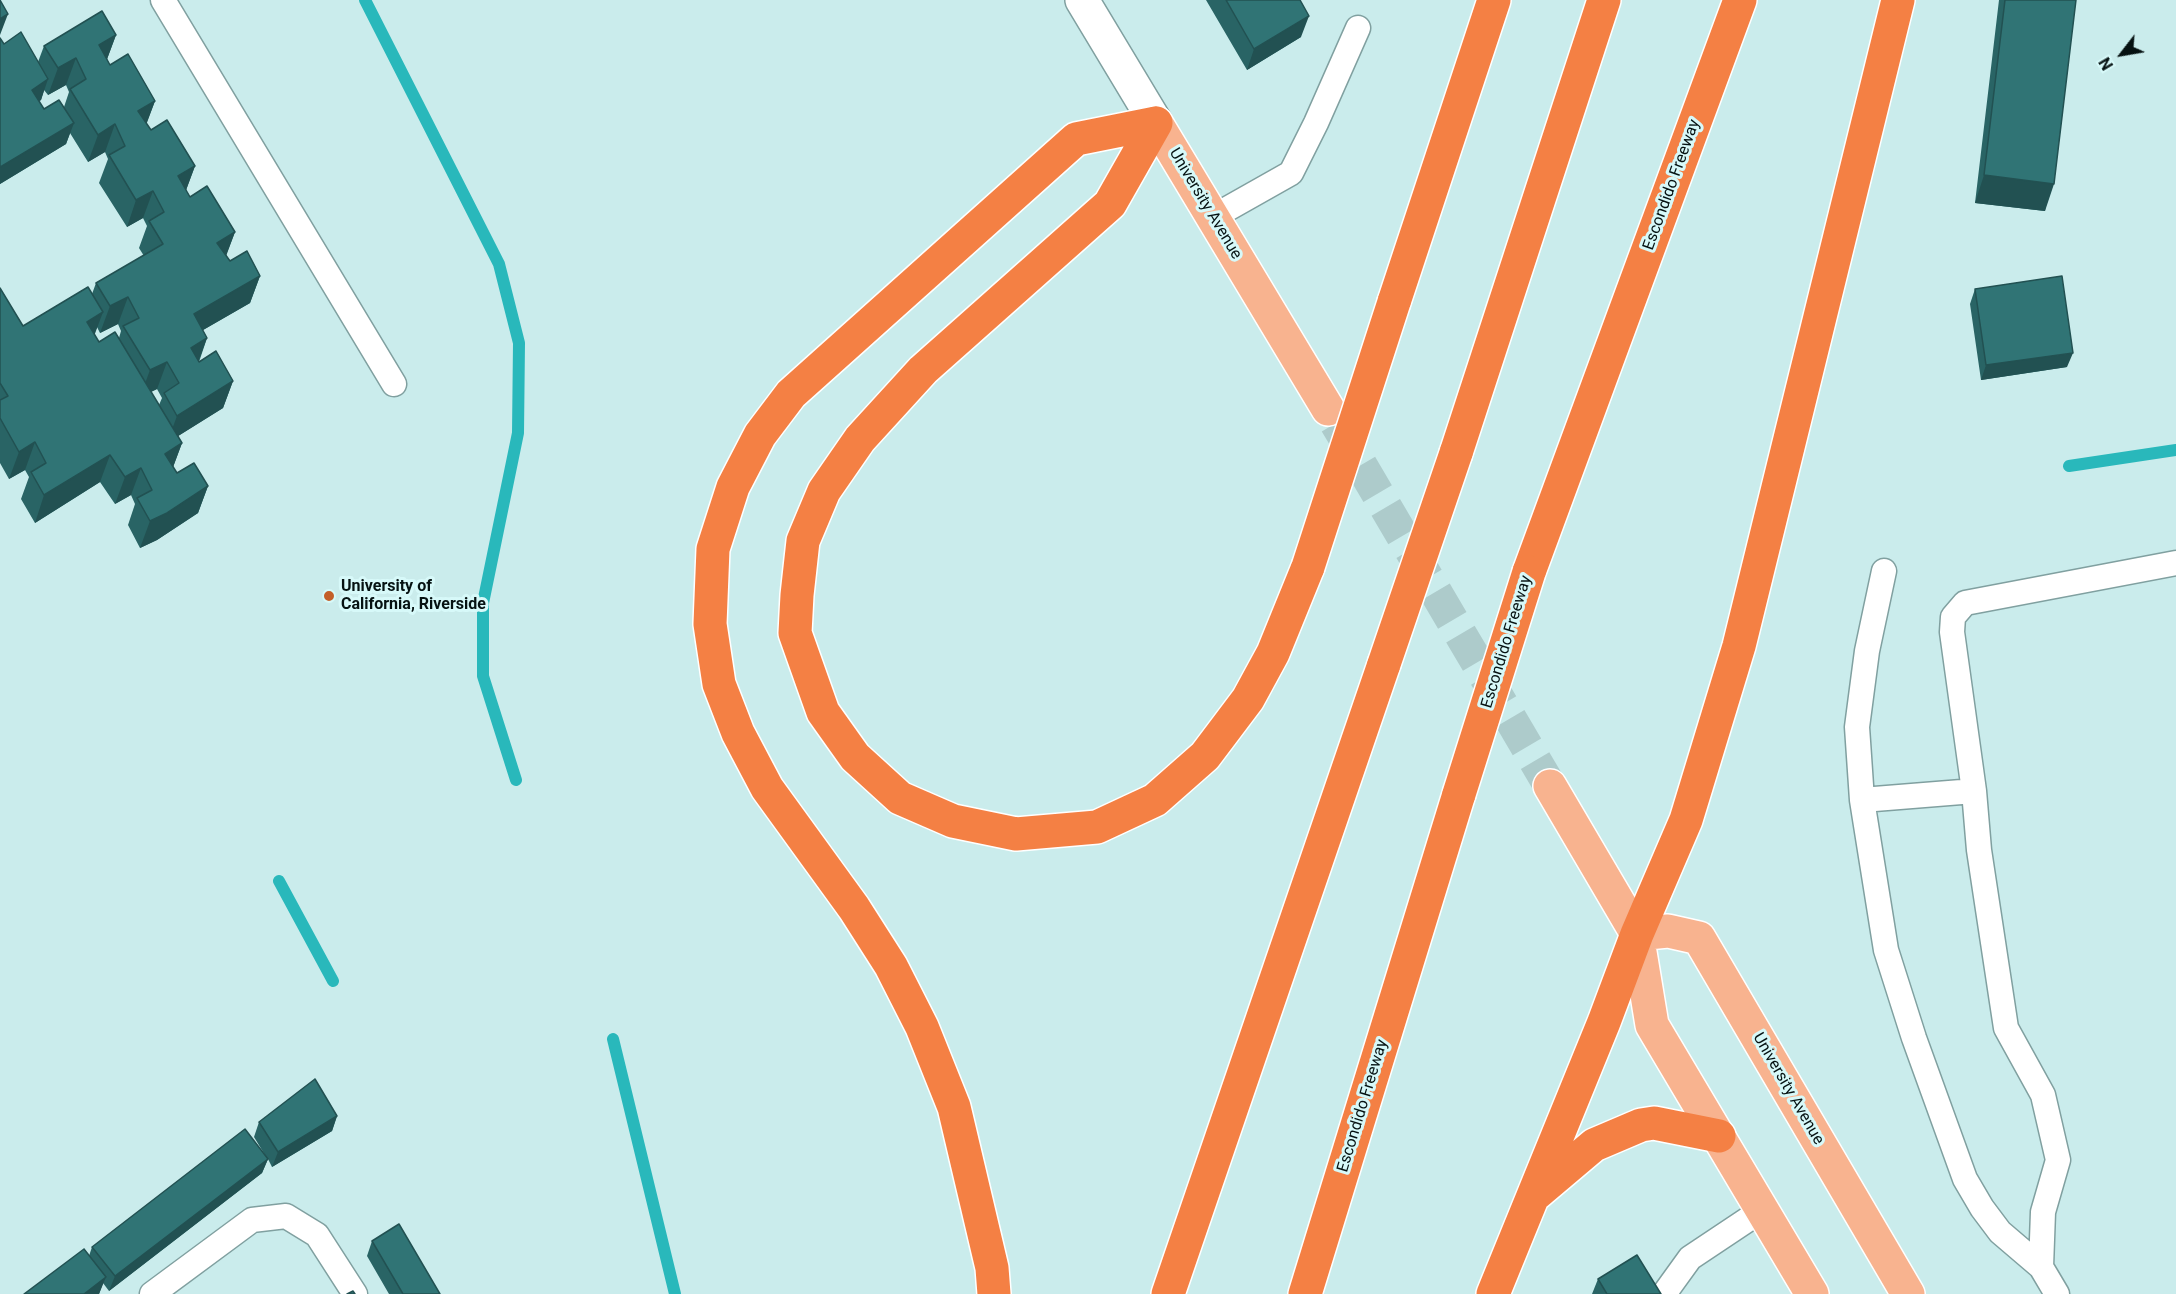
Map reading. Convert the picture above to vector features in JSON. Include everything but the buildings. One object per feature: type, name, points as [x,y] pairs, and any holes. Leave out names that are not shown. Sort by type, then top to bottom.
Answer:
[{"type":"highway","points":[[1156,123],[1110,204],[923,370],[860,439],[824,491],[803,542],[795,633],[823,712],[855,757],[900,798],[953,822],[1016,834],[1097,826],[1155,800],[1205,756],[1248,699],[1273,653],[1308,567],[1494,0]]},
{"type":"highway","points":[[1168,1294],[1456,453],[1604,0]]},
{"type":"highway","name":"Escondido Freeway","points":[[1305,1294],[1529,572],[1740,0]]},
{"type":"highway","points":[[1493,1294],[1604,1022],[1637,934],[1686,820],[1739,646],[1898,0]]},
{"type":"highway","points":[[994,1294],[992,1268],[954,1107],[922,1027],[891,966],[854,908],[767,788],[738,733],[719,684],[710,624],[713,549],[733,487],[760,435],[791,394],[1076,139],[1156,123]]},
{"type":"highway","points":[[1532,1197],[1594,1145],[1641,1125],[1654,1123],[1719,1136]]},
{"type":"main road","name":"University Avenue","points":[[1156,123],[1328,409]]},
{"type":"main road","points":[[1550,786],[1637,934],[1652,1025],[1812,1294]]},
{"type":"main road","name":"University Avenue","points":[[1637,934],[1668,931],[1699,938],[1908,1294]]},
{"type":"street","name":"University Avenue","points":[[1082,0],[1156,123]]},
{"type":"lane","points":[[163,0],[394,384]]},
{"type":"lane","points":[[1213,217],[1291,173],[1358,28]]},
{"type":"lane","points":[[2041,1267],[2043,1212],[2058,1160],[2043,1095],[2006,1028],[1979,850],[1974,790],[1952,632],[1953,617],[1965,603],[2176,563]]},
{"type":"lane","points":[[1884,571],[1866,651],[1857,727],[1862,800],[1886,950],[1914,1038],[1965,1179],[2000,1232],[2041,1267],[2057,1294]]},
{"type":"lane","points":[[1862,800],[1974,790]]},
{"type":"lane","points":[[1664,1294],[1690,1258],[1762,1210]]},
{"type":"lane","points":[[152,1294],[252,1220],[286,1216],[317,1235],[355,1294]]},
{"type":"waterway","points":[[365,0],[499,264],[519,343],[518,433],[483,603],[483,676],[516,780]]},
{"type":"waterway","points":[[2069,466],[2176,450]]},
{"type":"waterway","points":[[279,881],[333,981]]},
{"type":"waterway","points":[[613,1039],[675,1294]]},
{"type":"tunnel","points":[[1336,423],[1550,786]]},
{"type":"place","name":"University of California, Riverside","points":[[329,596]]}]
